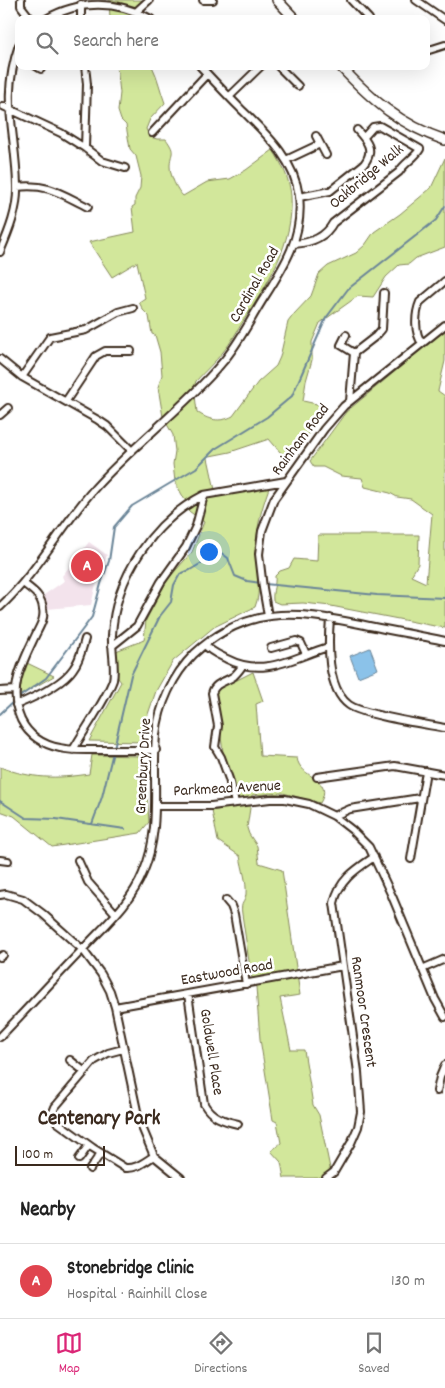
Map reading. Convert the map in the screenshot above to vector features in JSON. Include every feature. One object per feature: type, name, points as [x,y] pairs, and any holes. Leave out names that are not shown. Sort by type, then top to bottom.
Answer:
[{"type":"main road","points":[[277,0],[291,15]]},
{"type":"main road","points":[[344,70],[372,99],[390,114],[415,129],[445,140]]},
{"type":"street","points":[[21,0],[21,6],[28,15]]},
{"type":"street","points":[[137,10],[149,0]]},
{"type":"street","points":[[203,0],[213,0]]},
{"type":"street","points":[[351,0],[365,15]]},
{"type":"street","points":[[416,0],[445,20]]},
{"type":"street","points":[[53,15],[68,7],[106,1],[137,10],[145,15]]},
{"type":"street","points":[[81,4],[81,15]]},
{"type":"street","points":[[430,50],[445,45]]},
{"type":"street","points":[[0,252],[13,217],[17,187],[3,106],[4,82],[15,57]]},
{"type":"street","points":[[85,70],[85,148]]},
{"type":"street","name":"Cardinal Road","points":[[0,607],[23,583],[84,500],[131,450],[222,364],[278,276],[294,244],[299,224],[299,197],[294,176],[286,160],[270,138],[204,70]]},
{"type":"street","points":[[229,97],[257,70]]},
{"type":"street","points":[[282,70],[298,86]]},
{"type":"street","points":[[152,133],[207,74]]},
{"type":"street","points":[[3,106],[50,127],[85,148],[102,162],[125,168]]},
{"type":"street","name":"Oakbridge Walk","points":[[294,244],[310,242],[328,233],[334,223],[399,172],[402,166],[418,153],[420,149],[380,126],[373,126],[364,138]]},
{"type":"street","points":[[299,197],[330,191],[364,164],[370,154],[369,144],[357,130]]},
{"type":"street","points":[[316,136],[326,155]]},
{"type":"street","points":[[286,160],[320,144]]},
{"type":"street","points":[[17,187],[43,186],[88,207]]},
{"type":"street","points":[[422,343],[416,329],[420,302],[445,281]]},
{"type":"street","points":[[350,401],[354,352],[376,336],[382,329],[384,293]]},
{"type":"street","points":[[22,376],[50,337],[86,330],[114,314],[133,308]]},
{"type":"street","name":"Rainham Road","points":[[268,616],[260,566],[260,543],[266,519],[274,499],[337,414],[350,401],[445,325]]},
{"type":"street","points":[[346,335],[341,345],[354,352]]},
{"type":"street","points":[[66,402],[96,356],[105,351],[131,351]]},
{"type":"street","points":[[0,359],[22,376],[107,426],[131,450]]},
{"type":"street","points":[[0,415],[8,408]]},
{"type":"street","points":[[73,750],[114,678],[112,646],[114,617],[122,588],[140,551],[171,516],[204,495],[286,481]]},
{"type":"street","points":[[112,646],[137,626],[161,582],[186,548],[196,526],[204,495]]},
{"type":"street","points":[[23,583],[40,599],[44,611],[41,625],[18,674],[15,690],[16,705],[22,722],[33,736],[51,746],[73,750],[156,750]]},
{"type":"street","name":"Greenbury Drive","points":[[0,1037],[116,914],[134,892],[149,858],[153,842],[158,721],[166,696],[185,665],[205,645],[238,624],[268,616],[296,614],[330,618],[445,641]]},
{"type":"street","points":[[330,618],[328,647],[335,682],[342,698],[348,704],[364,711],[445,728]]},
{"type":"street","points":[[16,705],[38,695],[72,671],[80,658],[85,639]]},
{"type":"street","points":[[271,648],[296,641],[301,643],[306,654]]},
{"type":"street","points":[[205,645],[210,651],[242,666],[258,668],[328,647]]},
{"type":"street","points":[[235,803],[229,779],[215,747],[217,720],[212,690],[217,684],[235,676],[242,666]]},
{"type":"street","points":[[0,691],[15,690]]},
{"type":"street","points":[[318,778],[395,766],[445,775]]},
{"type":"street","points":[[411,859],[426,771]]},
{"type":"street","points":[[334,816],[350,809],[420,798]]},
{"type":"street","name":"Parkmead Avenue","points":[[155,806],[211,806],[285,799],[309,804],[334,816],[363,840],[374,857],[438,1006],[445,1017]]},
{"type":"street","name":"Ranmoor Crescent","points":[[326,1178],[335,1175],[358,1127],[361,1112],[358,1072],[334,913],[336,892],[341,883],[350,874],[374,857]]},
{"type":"street","points":[[0,860],[8,861]]},
{"type":"street","points":[[78,860],[88,882],[116,914]]},
{"type":"street","points":[[0,895],[6,894],[23,899],[43,914],[82,950],[101,974],[110,991],[115,1007],[139,1120],[154,1156],[181,1178]]},
{"type":"street","points":[[226,900],[234,914],[246,984]]},
{"type":"street","points":[[422,969],[445,959]]},
{"type":"street","name":"Eastwood Road","points":[[115,1007],[343,966]]},
{"type":"street","name":"Goldwell Place","points":[[188,994],[204,1104],[213,1115],[225,1121],[238,1124]]},
{"type":"street","points":[[124,1049],[101,1056],[85,1072],[55,1107],[53,1112],[57,1122],[125,1168],[132,1169],[154,1156]]},
{"type":"street","points":[[70,1060],[85,1072]]},
{"type":"street","points":[[437,1091],[445,1065]]},
{"type":"street","points":[[79,1159],[89,1145]]},
{"type":"street","points":[[90,1169],[101,1153]]},
{"type":"shaded area","points":[[89,542],[107,555],[91,605],[47,609],[44,595],[64,581],[62,576]]},
{"type":"green space","points":[[109,0],[145,0],[139,15],[110,15]]},
{"type":"green space","points":[[117,70],[154,70],[165,103],[150,119],[146,129],[150,137],[166,139],[169,144],[172,150],[171,174],[176,187],[183,196],[207,182],[230,179],[273,150],[289,184],[291,213],[284,246],[278,262],[229,345],[196,381],[194,387],[197,412],[210,419],[219,420],[233,416],[258,382],[276,366],[288,322],[311,296],[319,274],[328,266],[356,253],[365,245],[374,232],[400,214],[431,188],[445,158],[445,247],[416,258],[409,264],[399,265],[386,277],[373,297],[358,296],[320,323],[312,342],[312,360],[303,401],[326,406],[308,434],[286,459],[269,439],[230,452],[210,456],[208,458],[215,490],[204,492],[186,502],[175,482],[173,435],[163,417],[158,387],[162,375],[160,352],[155,335],[152,334],[149,316],[139,302],[145,298],[137,262],[112,277],[89,242],[135,232],[132,207],[135,205],[135,198],[140,188],[141,176],[136,156],[130,149],[126,125],[121,120],[118,111],[120,93]]},
{"type":"green space","points":[[445,330],[445,361],[438,391],[445,396],[445,628],[331,606],[303,603],[280,604],[273,601],[275,576],[280,571],[289,568],[294,559],[317,561],[318,535],[419,535],[418,564],[411,576],[426,583],[432,514],[411,499],[397,497],[390,493],[365,487],[362,478],[341,476],[323,467],[314,467],[310,461],[346,412]]},
{"type":"green space","points":[[269,488],[261,512],[257,536],[258,594],[255,607],[214,627],[173,661],[156,691],[146,720],[146,742],[89,741],[121,682],[115,674],[116,651],[144,640],[146,620],[168,579],[192,552],[204,522],[186,509],[205,497]]},
{"type":"green space","points":[[27,663],[54,676],[21,695],[19,686]]},
{"type":"green space","points":[[253,672],[263,701],[256,704],[260,756],[297,758],[299,765],[320,783],[323,788],[320,803],[283,793],[252,795],[247,828],[257,846],[259,863],[282,870],[300,995],[280,998],[291,1050],[304,1050],[313,1105],[319,1115],[332,1178],[284,1178],[281,1162],[271,1151],[281,1143],[277,1122],[273,1120],[260,1039],[256,987],[251,975],[242,914],[242,905],[246,894],[245,880],[240,856],[218,841],[212,811],[237,806],[223,752],[215,691]]},
{"type":"green space","points":[[92,755],[139,756],[145,763],[149,822],[140,833],[52,847],[14,816],[0,811],[0,767],[34,776],[77,776],[89,774]]},
{"type":"water","points":[[370,648],[378,669],[358,677],[350,656]]},
{"type":"waterway","points":[[0,714],[15,700],[46,678],[92,617],[109,561],[114,527],[132,506],[196,468],[215,449],[267,417],[292,396],[326,318],[348,289],[436,220],[445,206]]},
{"type":"waterway","points":[[114,748],[131,675],[160,616],[171,602],[174,585],[180,574],[220,552],[228,558],[235,576],[247,581],[261,583]]},
{"type":"waterway","points":[[265,584],[377,595],[445,598]]},
{"type":"waterway","points":[[92,824],[102,797],[113,752]]},
{"type":"waterway","points":[[0,801],[26,818],[56,819],[125,829]]},
{"type":"place","name":"Stonebridge Clinic","points":[[87,566]]},
{"type":"district","name":"Centenary Park","points":[[99,1120]]}]
